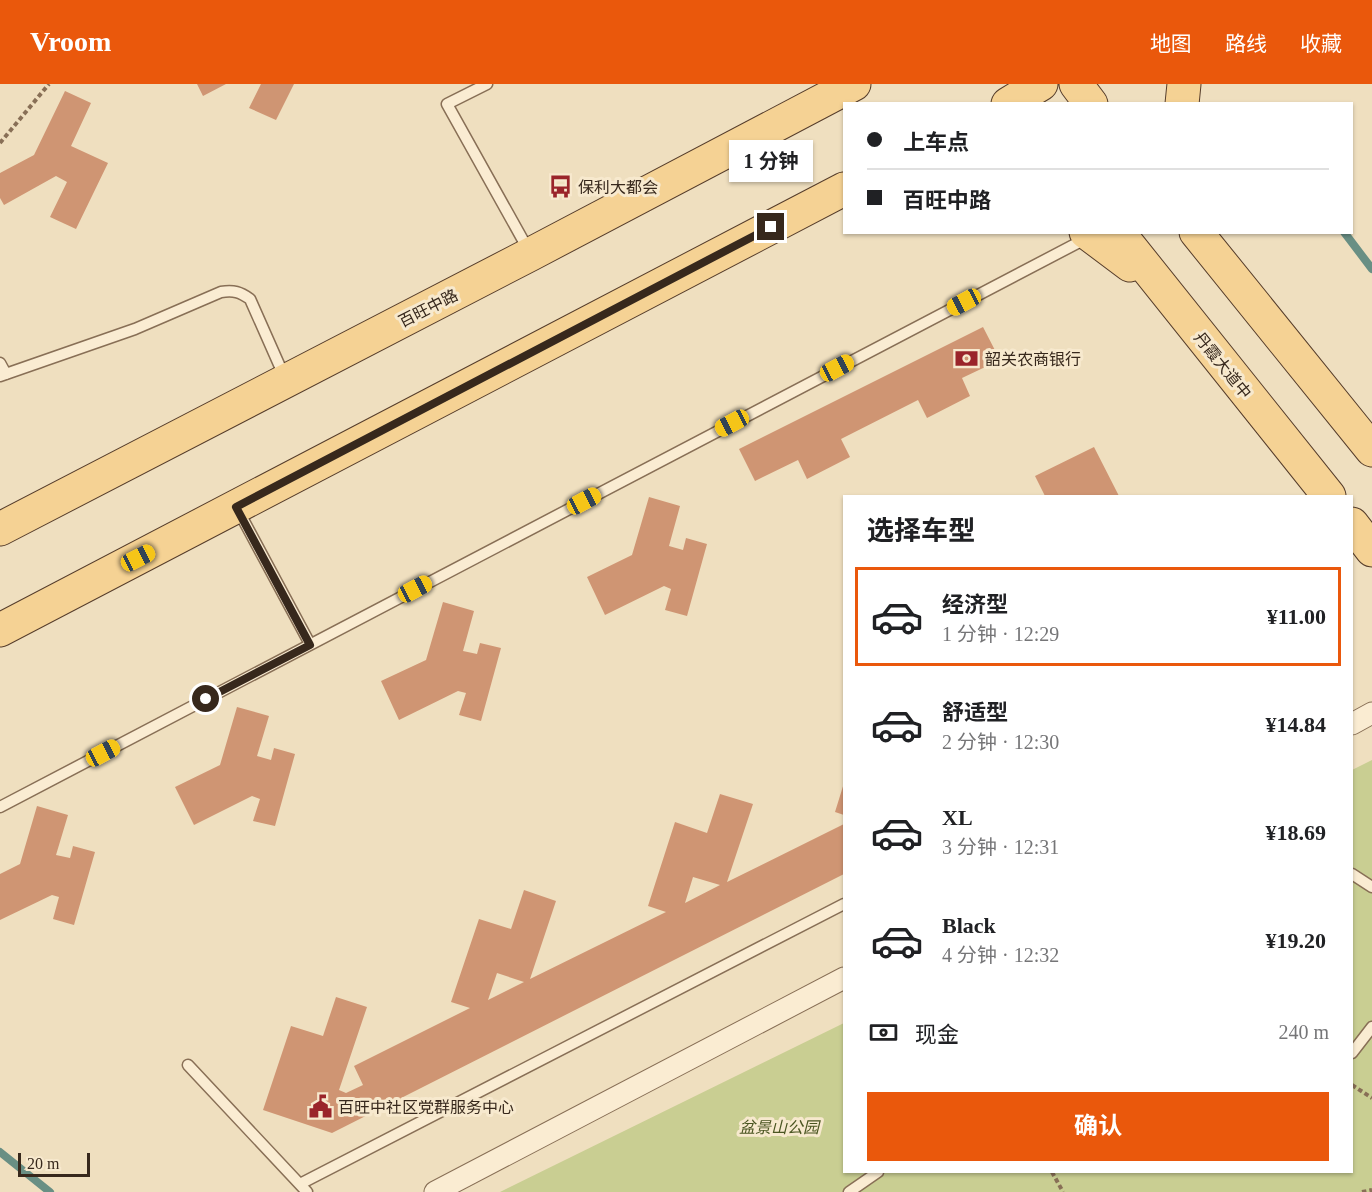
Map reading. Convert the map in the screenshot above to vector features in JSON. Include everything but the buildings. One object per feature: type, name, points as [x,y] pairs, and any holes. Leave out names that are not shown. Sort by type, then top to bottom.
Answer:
[{"type":"main road","points":[[760,134],[811,84]]},
{"type":"main road","name":"百旺中路","points":[[0,529],[854,84]]},
{"type":"main road","points":[[1008,98],[1041,84]]},
{"type":"main road","points":[[1076,84],[1090,102]]},
{"type":"main road","points":[[1182,102],[1184,84]]},
{"type":"main road","points":[[0,630],[843,190]]},
{"type":"main road","points":[[753,237],[797,237],[843,214]]},
{"type":"main road","name":"丹霞大道中","points":[[1099,234],[1164,290],[1328,495]]},
{"type":"main road","points":[[1205,239],[1372,450]]},
{"type":"main road","points":[[1353,525],[1372,550]]},
{"type":"street","points":[[1353,723],[1372,713]]},
{"type":"street","points":[[435,1192],[843,979]]},
{"type":"lane","points":[[487,84],[447,104],[531,254]]},
{"type":"lane","points":[[0,807],[1096,234]]},
{"type":"lane","points":[[0,363],[3,375],[135,329],[221,292],[232,290],[250,299],[286,381]]},
{"type":"lane","points":[[236,507],[310,645]]},
{"type":"lane","points":[[1353,875],[1372,887]]},
{"type":"lane","points":[[188,1065],[303,1188],[843,905]]},
{"type":"lane","points":[[1353,1052],[1372,1027]]},
{"type":"lane","points":[[849,1192],[877,1173]]},
{"type":"path","points":[[0,143],[49,84]]},
{"type":"path","points":[[1353,1087],[1372,1098]]},
{"type":"path","points":[[1053,1173],[1063,1192]]},
{"type":"path","points":[[1362,1192],[1372,1190]]},
{"type":"green space","name":"盆景山公园","points":[[1372,760],[1372,1192],[500,1192],[843,1023],[843,1173],[1353,1173],[1353,770]]},
{"type":"waterway","points":[[1346,234],[1372,269]]},
{"type":"waterway","points":[[0,1152],[50,1192]]},
{"type":"place","name":"保利大都会","points":[[560,187]]},
{"type":"place","name":"韶关农商银行","points":[[967,359]]},
{"type":"place","name":"百旺中社区党群服务中心","points":[[320,1107]]},
{"type":"route","points":[[206,699],[310,645],[236,507],[771,227]]}]
